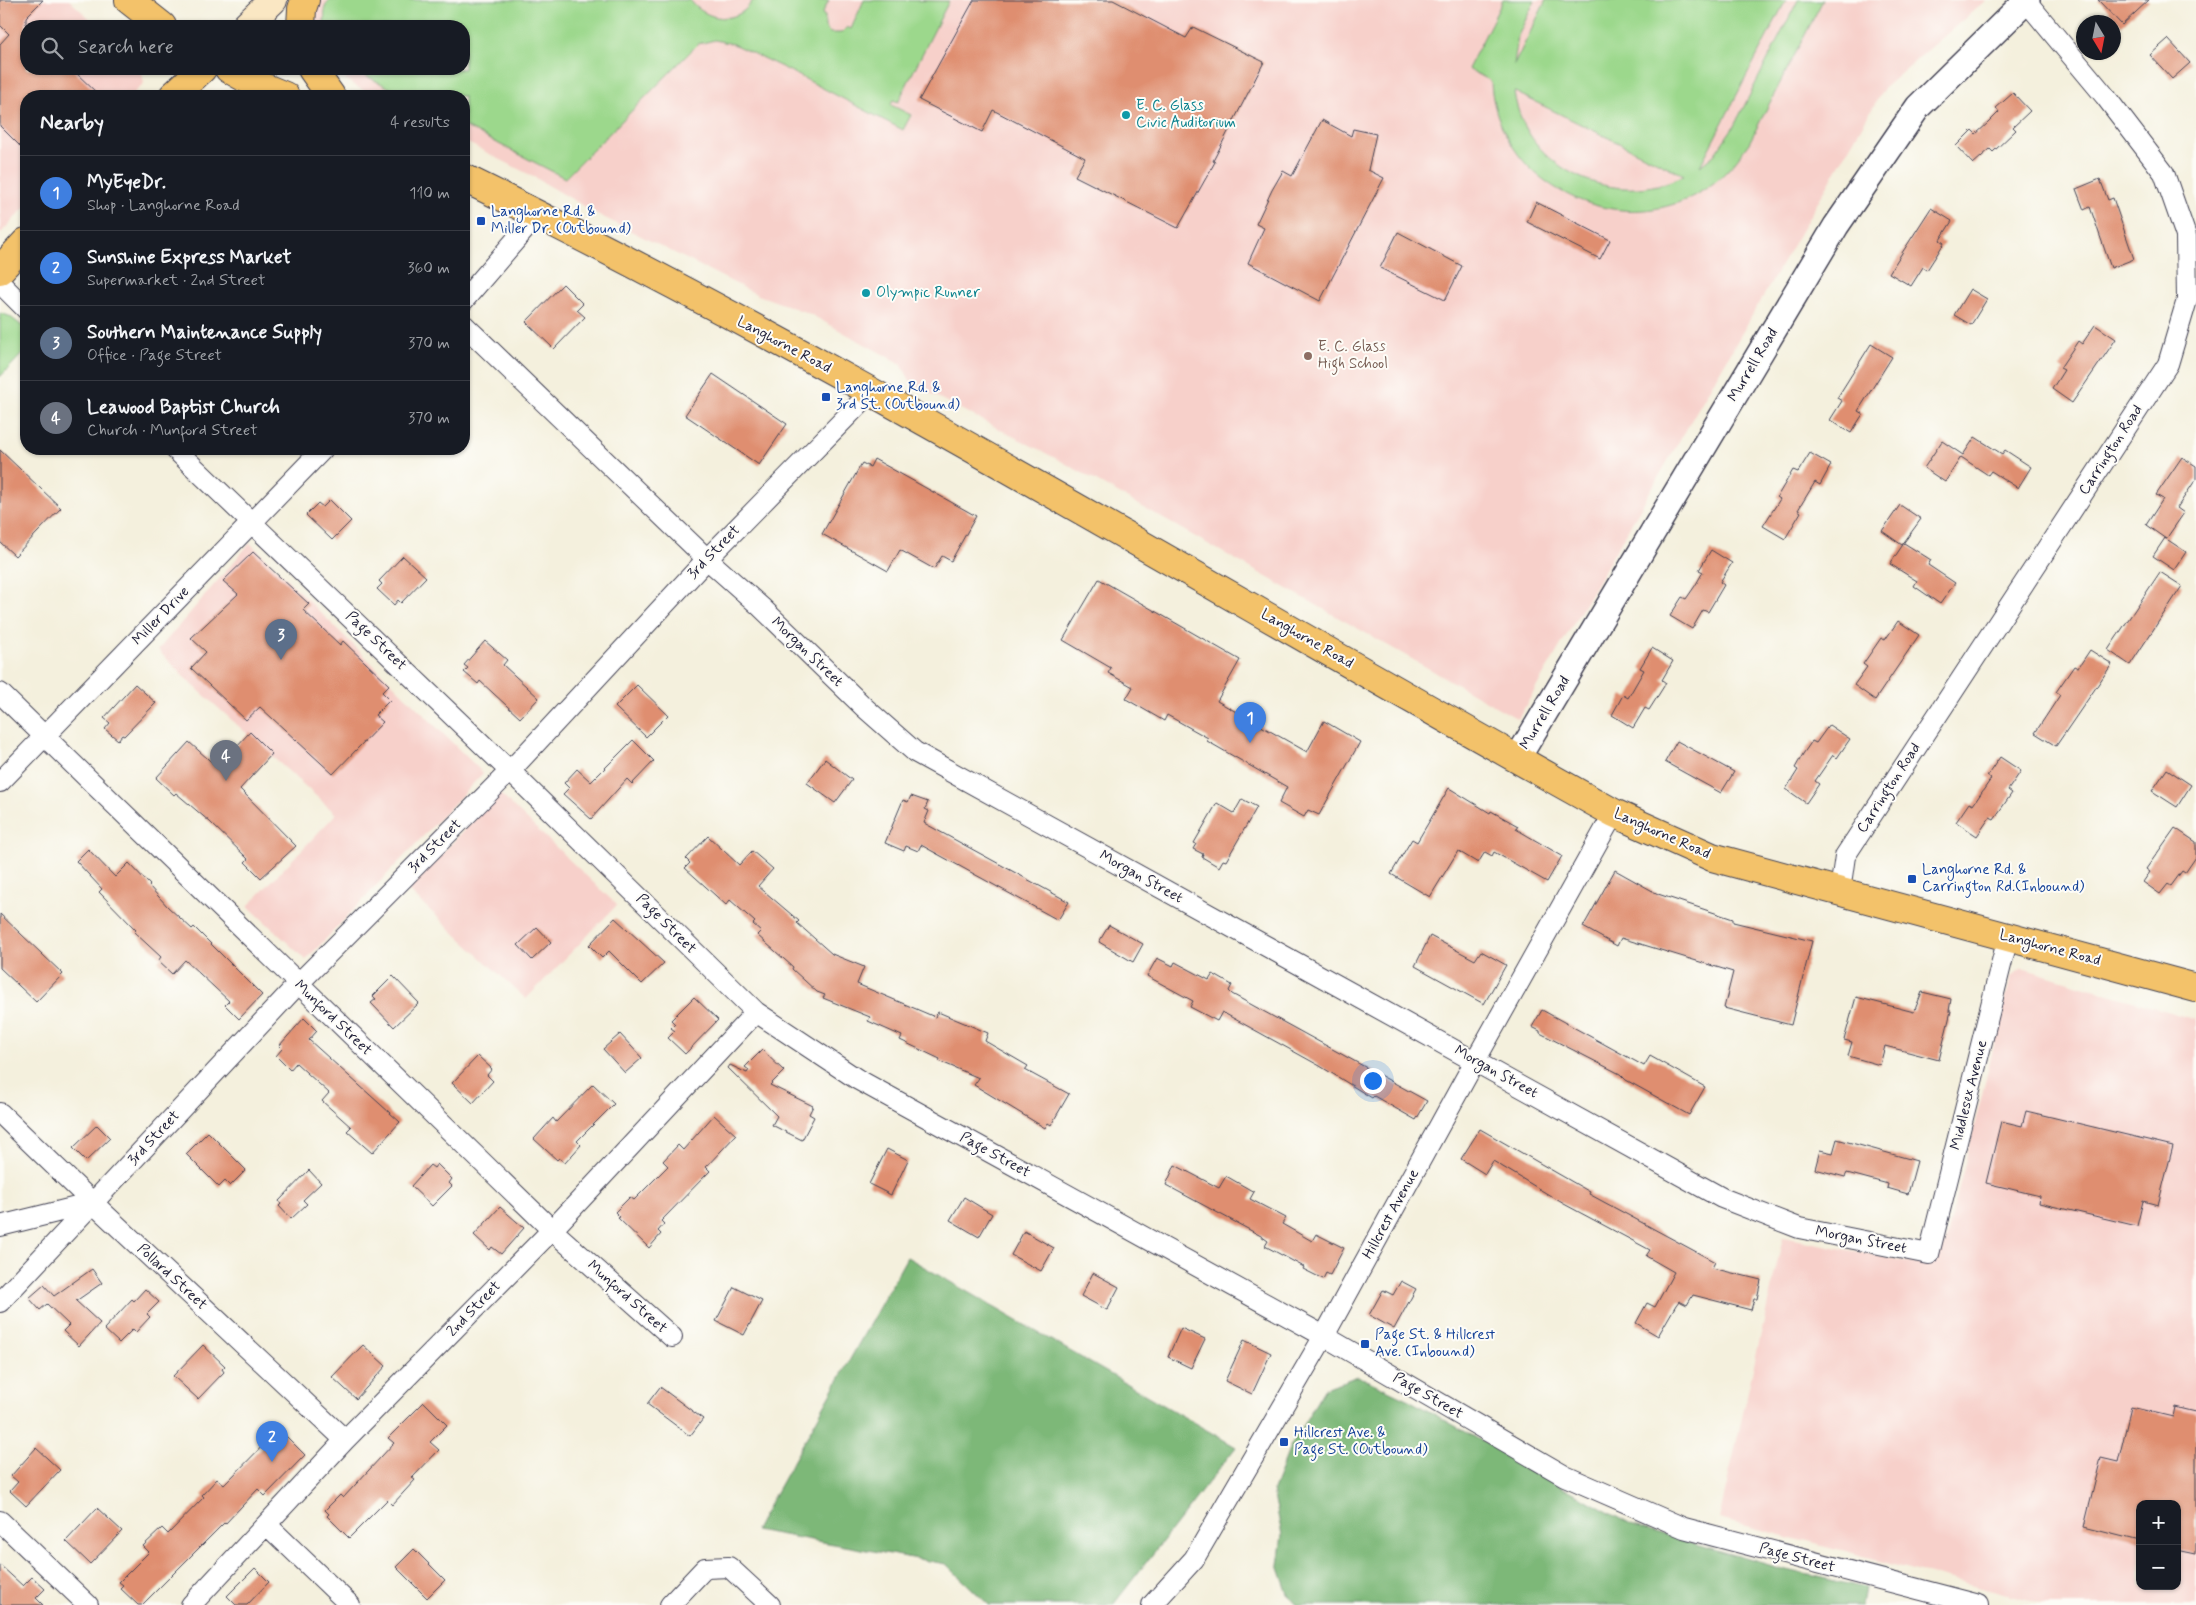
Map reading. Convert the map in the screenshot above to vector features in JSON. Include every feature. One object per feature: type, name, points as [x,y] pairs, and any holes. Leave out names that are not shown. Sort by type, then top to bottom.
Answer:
[{"type":"main road","points":[[129,0],[154,20]]},
{"type":"main road","points":[[252,20],[273,0]]},
{"type":"main road","points":[[301,20],[305,0]]},
{"type":"main road","points":[[180,90],[196,75]]},
{"type":"main road","points":[[240,75],[270,90]]},
{"type":"main road","points":[[316,75],[327,90]]},
{"type":"main road","name":"Langhorne Road","points":[[470,181],[538,214],[872,391],[1614,813],[1712,858],[2196,988]]},
{"type":"main road","points":[[0,270],[20,248]]},
{"type":"street","name":"Murrell Road","points":[[1517,759],[1836,226],[1918,107],[2026,1]]},
{"type":"street","name":"Carrington Road","points":[[1840,891],[1845,856],[2168,364],[2188,300],[2186,236],[2164,173],[2105,96],[2026,1]]},
{"type":"street","points":[[470,293],[538,214]]},
{"type":"street","points":[[0,283],[20,303]]},
{"type":"street","name":"Morgan Street","points":[[470,331],[707,559],[761,607],[865,708],[915,752],[1722,1198],[1799,1228],[1929,1254]]},
{"type":"street","name":"3rd Street","points":[[0,1302],[298,984],[510,771],[707,559],[872,391]]},
{"type":"street","name":"Page Street","points":[[181,455],[510,771],[756,1012],[857,1079],[1324,1336],[1565,1476],[1684,1528],[1979,1605]]},
{"type":"street","name":"Miller Drive","points":[[0,782],[317,455]]},
{"type":"street","name":"Munford Street","points":[[0,693],[552,1230],[672,1337]]},
{"type":"street","name":"Hillcrest Avenue","points":[[1152,1605],[1194,1559],[1324,1336],[1614,813]]},
{"type":"street","name":"Middlesex Avenue","points":[[1929,1254],[2008,937]]},
{"type":"street","name":"2nd Street","points":[[191,1605],[345,1440],[552,1230],[756,1012]]},
{"type":"street","name":"Pollard Street","points":[[0,1113],[345,1440]]},
{"type":"street","points":[[0,1226],[93,1203]]},
{"type":"street","points":[[0,1521],[88,1605]]},
{"type":"street","points":[[267,1525],[350,1605]]},
{"type":"street","points":[[670,1605],[705,1568],[729,1567],[770,1605]]},
{"type":"shaded area","points":[[0,0],[69,0],[91,20],[20,20],[20,75],[142,75],[144,83],[137,90],[20,90],[20,212],[0,234]]},
{"type":"shaded area","name":"E. C. Glass High School","points":[[320,0],[1986,0],[1884,88],[1518,719],[1061,461],[912,384],[901,364],[808,313],[758,295],[601,216],[534,177],[470,144],[470,90],[363,90],[340,75],[470,75],[470,20],[315,20],[316,9]]},
{"type":"shaded area","points":[[250,543],[483,773],[306,960],[248,906],[336,814],[184,677],[158,650]]},
{"type":"shaded area","points":[[499,793],[617,905],[526,999],[408,890]]},
{"type":"shaded area","points":[[2022,968],[2196,1020],[2196,1605],[2045,1605],[1719,1519],[1783,1237],[1920,1264],[1945,1244],[2011,977]]},
{"type":"green space","points":[[329,0],[690,0],[704,13],[722,18],[739,14],[753,0],[829,0],[822,14],[825,16],[825,27],[830,33],[841,33],[847,27],[851,29],[864,0],[949,1],[898,102],[893,100],[891,105],[911,115],[903,130],[788,70],[733,44],[715,40],[698,44],[565,178],[470,129],[470,90],[393,90],[365,75],[470,75],[470,20],[324,20],[325,7]]},
{"type":"green space","points":[[1503,0],[1535,0],[1518,36],[1514,65],[1546,0],[1786,0],[1700,166],[1714,155],[1734,126],[1798,0],[1823,0],[1749,143],[1734,162],[1725,173],[1703,190],[1679,202],[1654,209],[1628,210],[1602,207],[1576,199],[1553,186],[1531,169],[1508,139],[1494,105],[1491,81],[1468,69]],"holes":[[[1515,92],[1684,175],[1658,185],[1631,188],[1604,185],[1578,176],[1555,162],[1536,143],[1522,119]]]},
{"type":"green space","points":[[0,313],[9,316],[20,324],[20,356],[0,377]]},
{"type":"green space","points":[[907,1257],[1236,1447],[1113,1605],[989,1605],[946,1564],[755,1530]]},
{"type":"green space","points":[[1358,1376],[1409,1400],[1631,1525],[1783,1569],[1865,1588],[1862,1605],[1298,1605],[1288,1594],[1278,1565],[1282,1535],[1273,1490],[1291,1445],[1325,1388]]},
{"type":"building","points":[[0,0],[43,0],[26,17],[26,20],[20,20],[20,75],[78,75],[94,90],[20,90],[20,146],[0,126],[0,44],[9,34],[0,25]]},
{"type":"building","points":[[974,0],[1113,0],[1186,38],[1193,27],[1264,62],[1213,161],[1215,162],[1178,228],[1075,176],[1085,158],[993,110],[982,132],[919,100]]},
{"type":"building","points":[[2098,0],[2149,0],[2122,25],[2121,15],[2112,15]]},
{"type":"building","points":[[2168,39],[2190,63],[2172,79],[2150,55]]},
{"type":"building","points":[[2013,93],[2030,111],[2013,127],[2016,130],[1993,152],[1990,149],[1973,164],[1956,146],[1972,130],[1976,134],[1988,123],[1999,112],[1996,108]]},
{"type":"building","points":[[1322,120],[1351,136],[1353,129],[1376,134],[1368,170],[1384,178],[1320,301],[1248,263],[1264,228],[1256,224],[1272,190],[1283,171],[1292,176]]},
{"type":"building","points":[[2100,179],[2108,200],[2113,198],[2134,259],[2111,268],[2090,207],[2084,210],[2076,189]]},
{"type":"building","points":[[1536,202],[1610,240],[1600,259],[1527,222]]},
{"type":"building","points":[[1931,208],[1952,221],[1940,240],[1944,243],[1936,256],[1927,270],[1923,267],[1911,286],[1889,273]]},
{"type":"building","points":[[1398,232],[1462,266],[1445,300],[1380,268]]},
{"type":"building","points":[[563,284],[583,304],[577,310],[585,317],[554,349],[526,322]]},
{"type":"building","points":[[1970,289],[1987,299],[1971,325],[1954,315]]},
{"type":"building","points":[[2095,325],[2116,339],[2072,403],[2052,389],[2064,370],[2060,368],[2078,341],[2082,344]]},
{"type":"building","points":[[1871,344],[1892,357],[1858,411],[1863,414],[1851,433],[1830,420],[1842,401],[1837,398]]},
{"type":"building","points":[[713,374],[787,424],[759,465],[685,415]]},
{"type":"building","points":[[1975,437],[2002,454],[2005,450],[2031,467],[2018,488],[1991,471],[1988,475],[1961,457],[1945,482],[1924,468],[1942,441],[1963,455]]},
{"type":"building","points":[[0,450],[61,508],[15,556],[0,542]]},
{"type":"building","points":[[1810,453],[1831,465],[1820,485],[1815,482],[1798,510],[1801,512],[1785,539],[1763,526],[1780,499],[1777,497],[1793,470],[1798,472]]},
{"type":"building","points":[[2182,457],[2196,466],[2196,479],[2177,508],[2184,513],[2166,539],[2146,525],[2163,499],[2156,495]]},
{"type":"building","points":[[874,459],[976,516],[951,561],[942,556],[934,569],[900,550],[888,571],[822,534],[862,463],[870,467]]},
{"type":"building","points":[[330,500],[351,521],[332,540],[306,515],[318,503],[323,507]]},
{"type":"building","points":[[1900,505],[1921,519],[1902,545],[1882,531]]},
{"type":"building","points":[[2165,538],[2186,552],[2174,570],[2153,556]]},
{"type":"building","points":[[1904,543],[1931,560],[1928,565],[1955,583],[1940,604],[1914,586],[1917,581],[1890,564]]},
{"type":"building","points":[[1711,550],[1732,563],[1720,582],[1724,585],[1708,612],[1703,610],[1692,629],[1670,616],[1682,597],[1686,599],[1695,586],[1703,572],[1699,570]]},
{"type":"building","points":[[253,552],[309,604],[303,610],[340,645],[343,641],[389,685],[382,692],[390,700],[375,715],[383,722],[333,774],[260,707],[246,720],[191,668],[206,652],[191,638],[238,594],[223,581]]},
{"type":"building","points":[[403,556],[426,577],[401,603],[398,600],[394,605],[377,589],[382,584],[379,581]]},
{"type":"building","points":[[2160,572],[2182,586],[2130,665],[2108,650]]},
{"type":"building","points":[[1099,579],[1240,660],[1217,701],[1307,752],[1324,721],[1360,742],[1319,815],[1308,810],[1304,817],[1279,803],[1287,787],[1207,741],[1208,738],[1167,715],[1164,721],[1126,699],[1133,687],[1108,673],[1111,668],[1063,640]]},
{"type":"building","points":[[1898,621],[1919,635],[1875,700],[1854,685],[1867,667],[1863,664],[1881,638],[1885,640]]},
{"type":"building","points":[[485,641],[507,660],[503,665],[539,698],[520,718],[480,681],[478,684],[464,672],[468,668],[464,665]]},
{"type":"building","points":[[1652,648],[1673,661],[1662,680],[1666,683],[1649,710],[1645,708],[1633,728],[1612,715],[1623,695],[1628,698],[1644,670],[1640,668]]},
{"type":"building","points":[[2090,650],[2112,664],[2056,746],[2035,733],[2060,695],[2056,692],[2074,666],[2078,668]]},
{"type":"building","points":[[135,684],[156,703],[118,740],[105,729],[110,723],[104,718]]},
{"type":"building","points":[[637,685],[668,715],[646,737],[615,707]]},
{"type":"building","points":[[1829,725],[1850,739],[1837,758],[1833,755],[1815,781],[1819,784],[1806,803],[1786,789],[1798,770],[1795,768],[1803,754],[1812,741],[1816,743]]},
{"type":"building","points":[[250,732],[272,754],[240,789],[296,846],[261,878],[245,862],[248,859],[210,822],[176,793],[174,795],[156,778],[189,742],[217,767]]},
{"type":"building","points":[[633,740],[654,761],[632,784],[627,779],[591,819],[563,794],[569,788],[564,783],[577,769],[591,782]]},
{"type":"building","points":[[1677,741],[1734,772],[1721,793],[1665,762]]},
{"type":"building","points":[[2000,757],[2021,771],[2008,790],[2012,793],[1994,819],[1990,817],[1977,836],[1956,822],[1969,803],[1973,805],[1991,779],[1987,776]]},
{"type":"building","points":[[825,759],[852,780],[835,803],[807,783]]},
{"type":"building","points":[[2167,769],[2191,785],[2177,807],[2152,791]]},
{"type":"building","points":[[1449,788],[1490,813],[1491,811],[1518,826],[1516,829],[1562,856],[1547,882],[1494,852],[1492,856],[1485,852],[1478,863],[1458,851],[1430,897],[1391,874],[1412,839],[1417,842]]},
{"type":"building","points":[[911,796],[928,802],[925,809],[929,811],[924,823],[1069,902],[1058,920],[921,845],[918,851],[906,846],[904,851],[885,843],[903,800],[908,802]]},
{"type":"building","points":[[1242,799],[1257,807],[1226,861],[1223,860],[1219,867],[1202,857],[1203,854],[1193,849],[1196,844],[1194,843],[1217,803],[1234,813]]},
{"type":"building","points":[[2175,828],[2196,842],[2196,857],[2185,873],[2182,871],[2171,886],[2168,884],[2160,894],[2143,882],[2150,872],[2146,869]]},
{"type":"building","points":[[708,836],[739,865],[752,851],[773,869],[758,886],[799,921],[797,923],[832,954],[864,967],[857,984],[935,1017],[938,1012],[988,1033],[985,1041],[1028,1066],[1025,1070],[1069,1094],[1051,1125],[1048,1123],[1045,1128],[974,1085],[979,1078],[939,1061],[940,1059],[900,1040],[902,1036],[868,1021],[870,1017],[823,998],[825,995],[817,992],[792,969],[793,967],[757,935],[761,931],[753,924],[755,922],[730,900],[726,905],[685,868],[690,863],[686,859]]},
{"type":"building","points":[[88,849],[115,877],[129,863],[168,907],[192,929],[194,927],[262,995],[239,1019],[225,1005],[229,1001],[185,960],[172,974],[158,961],[161,957],[134,932],[136,930],[99,892],[102,889],[76,861]]},
{"type":"building","points":[[1615,870],[1658,894],[1733,919],[1733,922],[1812,941],[1791,1025],[1724,1008],[1733,972],[1621,938],[1617,946],[1583,927]]},
{"type":"building","points":[[0,914],[63,974],[36,1002],[0,968]]},
{"type":"building","points":[[615,918],[664,963],[642,984],[609,951],[602,958],[589,945]]},
{"type":"building","points":[[1109,925],[1143,944],[1133,962],[1099,942]]},
{"type":"building","points":[[537,927],[551,942],[532,960],[518,945]]},
{"type":"building","points":[[1430,936],[1475,960],[1481,951],[1506,965],[1484,1004],[1415,966]]},
{"type":"building","points":[[1157,958],[1173,966],[1175,962],[1209,980],[1213,974],[1232,985],[1229,991],[1232,994],[1427,1101],[1416,1120],[1374,1096],[1372,1098],[1320,1066],[1222,1012],[1217,1021],[1190,1007],[1193,1001],[1147,976]]},
{"type":"building","points":[[393,976],[419,1003],[394,1027],[371,1003],[376,999],[373,996]]},
{"type":"building","points":[[1922,992],[1951,999],[1949,1011],[1951,1011],[1939,1060],[1885,1046],[1880,1065],[1848,1056],[1852,1042],[1844,1040],[1856,997],[1914,1012]]},
{"type":"building","points":[[694,997],[718,1020],[685,1054],[668,1038],[675,1031],[671,1028],[675,1024],[671,1020]]},
{"type":"building","points":[[1542,1010],[1644,1066],[1650,1056],[1705,1087],[1689,1115],[1626,1080],[1620,1074],[1540,1033],[1540,1031],[1532,1027]]},
{"type":"building","points":[[304,1018],[317,1031],[309,1040],[400,1122],[372,1153],[347,1131],[351,1127],[322,1101],[329,1093],[296,1063],[290,1070],[276,1056],[282,1049],[279,1046]]},
{"type":"building","points":[[620,1034],[642,1058],[625,1073],[603,1049]]},
{"type":"building","points":[[762,1050],[784,1071],[770,1085],[813,1106],[809,1114],[814,1117],[802,1140],[772,1125],[777,1116],[728,1068],[730,1065],[747,1073],[749,1070],[745,1067]]},
{"type":"building","points":[[478,1056],[492,1069],[487,1075],[493,1081],[473,1103],[452,1083]]},
{"type":"building","points":[[593,1084],[614,1104],[577,1141],[581,1145],[565,1163],[559,1158],[557,1160],[534,1139],[553,1118],[556,1122]]},
{"type":"building","points":[[2026,1111],[2173,1146],[2158,1205],[2143,1201],[2137,1226],[2039,1203],[2040,1196],[1986,1183],[2001,1121],[2022,1126]]},
{"type":"building","points":[[714,1115],[736,1135],[706,1167],[710,1171],[661,1221],[664,1224],[658,1231],[661,1234],[649,1248],[618,1218],[620,1217],[615,1212],[630,1197],[634,1200],[668,1166],[663,1161],[678,1145],[683,1150]]},
{"type":"building","points":[[97,1125],[110,1138],[86,1161],[73,1148]]},
{"type":"building","points":[[1480,1129],[1590,1192],[1589,1194],[1715,1262],[1712,1268],[1761,1280],[1757,1299],[1754,1299],[1751,1310],[1693,1295],[1687,1305],[1679,1301],[1658,1336],[1636,1323],[1647,1303],[1655,1307],[1674,1272],[1646,1256],[1650,1250],[1564,1204],[1493,1161],[1485,1174],[1461,1159]]},
{"type":"building","points":[[208,1132],[246,1170],[230,1186],[225,1181],[219,1187],[186,1154]]},
{"type":"building","points":[[1837,1139],[1917,1161],[1908,1194],[1887,1188],[1888,1184],[1847,1173],[1845,1177],[1815,1169],[1820,1150],[1833,1153]]},
{"type":"building","points":[[887,1149],[908,1160],[891,1195],[869,1184]]},
{"type":"building","points":[[437,1164],[452,1179],[449,1183],[452,1186],[432,1206],[411,1186],[430,1165],[434,1168]]},
{"type":"building","points":[[1175,1165],[1219,1188],[1226,1176],[1254,1192],[1250,1199],[1286,1218],[1282,1224],[1312,1241],[1316,1234],[1344,1248],[1330,1275],[1326,1273],[1323,1279],[1303,1269],[1304,1267],[1265,1246],[1268,1241],[1261,1236],[1166,1185]]},
{"type":"building","points":[[309,1170],[321,1183],[303,1200],[307,1204],[291,1219],[279,1206],[281,1204],[279,1201]]},
{"type":"building","points":[[964,1197],[992,1214],[979,1237],[950,1220]]},
{"type":"building","points":[[500,1207],[524,1228],[501,1254],[492,1247],[490,1250],[474,1235]]},
{"type":"building","points":[[1024,1231],[1054,1248],[1041,1271],[1011,1255]]},
{"type":"building","points":[[92,1269],[102,1283],[76,1301],[100,1323],[79,1346],[63,1331],[69,1325],[47,1304],[40,1310],[29,1298],[44,1285],[54,1296]]},
{"type":"building","points":[[1093,1273],[1119,1287],[1107,1310],[1081,1296]]},
{"type":"building","points":[[1401,1281],[1416,1289],[1394,1329],[1369,1315],[1383,1290],[1393,1295]]},
{"type":"building","points":[[734,1287],[762,1301],[744,1335],[716,1321]]},
{"type":"building","points":[[145,1289],[159,1302],[147,1314],[150,1317],[136,1332],[133,1329],[119,1343],[104,1329],[132,1299],[134,1301]]},
{"type":"building","points":[[1181,1328],[1205,1339],[1191,1368],[1168,1357]]},
{"type":"building","points":[[1244,1340],[1271,1353],[1252,1394],[1225,1381]]},
{"type":"building","points":[[203,1345],[225,1366],[222,1369],[224,1372],[198,1399],[173,1376]]},
{"type":"building","points":[[363,1345],[386,1366],[356,1399],[332,1377]]},
{"type":"building","points":[[660,1387],[703,1419],[690,1436],[647,1404]]},
{"type":"building","points":[[424,1402],[447,1425],[430,1442],[439,1450],[412,1478],[415,1480],[392,1505],[387,1500],[349,1538],[327,1516],[329,1514],[325,1510],[340,1495],[343,1498],[394,1443],[388,1438]]},
{"type":"building","points":[[2131,1407],[2173,1417],[2175,1407],[2196,1412],[2196,1554],[2181,1551],[2181,1500],[2136,1500],[2136,1540],[2084,1527],[2101,1458],[2118,1462]]},
{"type":"building","points":[[279,1429],[305,1455],[265,1496],[258,1489],[142,1605],[138,1605],[120,1588],[123,1585],[119,1582],[149,1552],[143,1546],[162,1528],[168,1534],[204,1497],[202,1495],[217,1479],[224,1485]]},
{"type":"building","points":[[36,1448],[60,1470],[26,1506],[10,1491],[18,1482],[11,1476]]},
{"type":"building","points":[[97,1508],[122,1531],[90,1564],[66,1541]]},
{"type":"building","points":[[414,1549],[445,1580],[427,1598],[396,1567]]},
{"type":"building","points":[[0,1565],[23,1586],[32,1577],[45,1589],[36,1598],[43,1605],[0,1605]]},
{"type":"building","points":[[255,1568],[269,1582],[247,1605],[236,1605],[227,1596]]},
{"type":"place","name":"E. C. Glass Civic Auditorium","points":[[1126,115]]},
{"type":"place","name":"Langhorne Rd. & Miller Dr. (Outbound)","points":[[481,221]]},
{"type":"place","name":"Olympic Runner","points":[[866,293]]},
{"type":"place","name":"E. C. Glass High School","points":[[1308,356]]},
{"type":"place","name":"Langhorne Rd. & 3rd St. (Outbound)","points":[[826,397]]},
{"type":"place","name":"Southern Maintenance Supply","points":[[281,660]]},
{"type":"place","name":"MyEyeDr.","points":[[1250,743]]},
{"type":"place","name":"Leawood Baptist Church","points":[[226,781]]},
{"type":"place","name":"Langhorne Rd. & Carrington Rd.(Inbound)","points":[[1912,879]]},
{"type":"place","name":"Page St. & Hillcrest Ave. (Inbound)","points":[[1365,1344]]},
{"type":"place","name":"Hillcrest Ave. & Page St. (Outbound)","points":[[1284,1442]]},
{"type":"place","name":"Sunshine Express Market","points":[[272,1462]]}]
